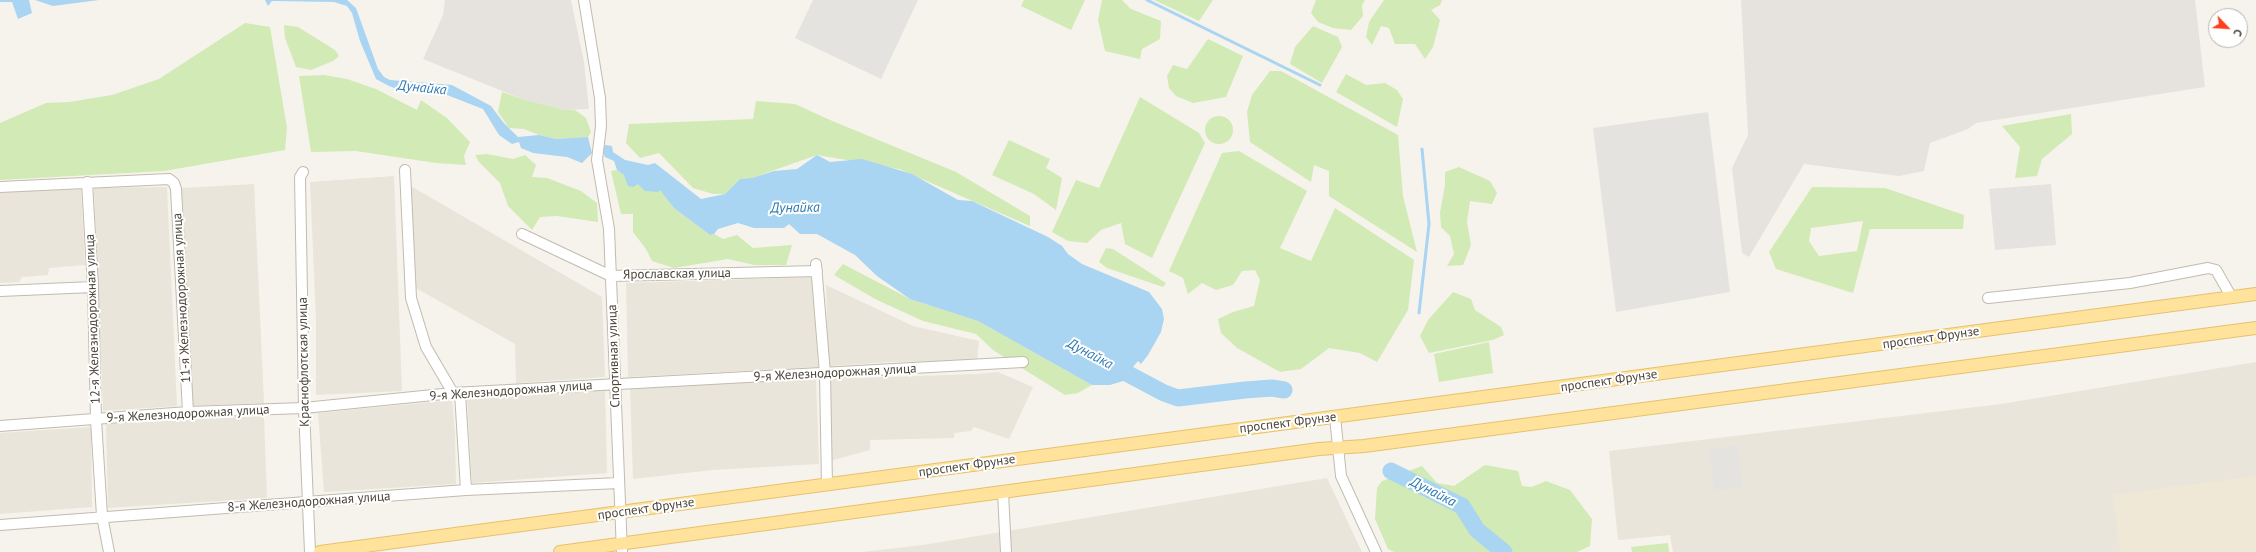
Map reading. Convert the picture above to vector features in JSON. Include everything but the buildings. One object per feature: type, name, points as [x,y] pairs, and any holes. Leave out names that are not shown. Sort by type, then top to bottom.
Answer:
[{"type":"main road","name":"проспект Фрунзе","points":[[320,552],[2256,294]]},
{"type":"main road","points":[[560,552],[622,548],[1003,493],[1337,448],[1840,384],[2256,328]]},
{"type":"street","name":"Спортивная улица","points":[[584,0],[600,98],[601,126],[597,160],[609,229],[618,483],[622,548]]},
{"type":"street","points":[[405,170],[411,298],[426,347],[456,393],[466,490]]},
{"type":"street","name":"Краснофлотская улица","points":[[303,172],[300,177],[304,408],[310,552]]},
{"type":"street","name":"11-я Железнодорожная улица","points":[[87,182],[169,179],[174,183],[176,189],[188,412]]},
{"type":"street","points":[[0,187],[87,182]]},
{"type":"street","name":"12-я Железнодорожная улица","points":[[87,182],[93,287],[96,420],[102,516],[109,552]]},
{"type":"street","name":"Ярославская улица","points":[[522,234],[611,276],[816,268],[825,374]]},
{"type":"street","points":[[1988,298],[2130,283],[2208,268],[2216,270],[2232,298]]},
{"type":"street","points":[[0,291],[93,287]]},
{"type":"street","name":"9-я Железнодорожная улица","points":[[0,426],[188,412],[304,408],[456,393],[1023,362]]},
{"type":"street","points":[[825,374],[828,485]]},
{"type":"street","points":[[1335,417],[1337,448],[1342,476],[1376,552]]},
{"type":"street","name":"8-я Железнодорожная улица","points":[[0,526],[102,516],[466,490],[618,483]]},
{"type":"street","points":[[1003,493],[1006,552]]},
{"type":"shaded area","points":[[445,0],[571,0],[584,62],[589,109],[565,110],[522,99],[423,59],[443,15]]},
{"type":"shaded area","points":[[813,0],[918,0],[881,79],[795,38]]},
{"type":"shaded area","points":[[1741,0],[2195,0],[2205,87],[1976,123],[1968,129],[1930,143],[1924,171],[1899,176],[1804,164],[1749,257],[1742,253],[1732,168],[1748,135]]},
{"type":"shaded area","points":[[1708,112],[1730,292],[1616,312],[1593,128]]},
{"type":"shaded area","points":[[394,176],[402,391],[316,395],[316,319],[310,182]]},
{"type":"shaded area","points":[[254,184],[264,403],[190,406],[181,188]]},
{"type":"shaded area","points":[[2051,184],[2056,245],[1995,250],[1989,189]]},
{"type":"shaded area","points":[[409,185],[602,297],[605,377],[516,383],[515,344],[414,287]]},
{"type":"shaded area","points":[[167,187],[177,406],[103,411],[94,188]]},
{"type":"shaded area","points":[[81,189],[85,265],[49,268],[48,275],[22,277],[19,282],[0,283],[0,192]]},
{"type":"shaded area","points":[[812,277],[818,367],[628,377],[626,283]]},
{"type":"shaded area","points":[[826,285],[913,326],[979,341],[977,361],[891,362],[828,366]]},
{"type":"shaded area","points":[[2256,362],[2256,552],[1673,552],[1670,535],[1618,540],[1609,451],[2001,404]]},
{"type":"shaded area","points":[[998,372],[1033,387],[1009,439],[974,427],[971,431],[954,433],[954,438],[870,440],[870,450],[830,461],[828,379]]},
{"type":"shaded area","points":[[816,379],[819,464],[713,470],[633,479],[630,388]]},
{"type":"shaded area","points":[[605,390],[607,473],[472,483],[467,398]]},
{"type":"shaded area","points":[[452,400],[455,434],[456,484],[324,492],[318,413]]},
{"type":"shaded area","points":[[264,416],[267,498],[108,508],[106,424]]},
{"type":"shaded area","points":[[91,427],[92,507],[0,514],[0,433]]},
{"type":"shaded area","points":[[1738,446],[1743,487],[1714,491],[1709,449]]},
{"type":"shaded area","points":[[2256,476],[2256,552],[2120,552],[2113,495]]},
{"type":"shaded area","points":[[1327,478],[1362,552],[862,552],[923,545]]},
{"type":"green space","points":[[1024,0],[1085,0],[1071,30],[1021,6]]},
{"type":"green space","points":[[1102,0],[1122,0],[1131,9],[1161,21],[1160,39],[1142,49],[1140,59],[1105,51],[1098,20]]},
{"type":"green space","points":[[1154,0],[1213,0],[1199,21]]},
{"type":"green space","points":[[1316,0],[1365,0],[1362,5],[1363,16],[1351,30],[1333,28],[1318,22],[1311,13]]},
{"type":"green space","points":[[1384,0],[1442,0],[1440,5],[1431,10],[1440,20],[1433,47],[1425,59],[1415,44],[1395,44],[1389,28],[1381,26],[1372,45],[1366,37],[1369,22]]},
{"type":"green space","points":[[245,23],[270,27],[287,128],[285,150],[164,171],[0,180],[0,123],[46,103],[69,102],[112,95],[159,79]]},
{"type":"green space","points":[[284,25],[298,27],[335,50],[339,56],[333,61],[311,70],[296,67],[285,38]]},
{"type":"green space","points":[[1313,26],[1338,37],[1342,47],[1322,83],[1290,64],[1295,47]]},
{"type":"green space","points":[[1208,39],[1243,56],[1226,97],[1193,103],[1176,96],[1169,88],[1167,76],[1173,65],[1187,69]]},
{"type":"green space","points":[[1270,71],[1281,71],[1398,135],[1403,196],[1417,252],[1329,196],[1329,171],[1314,165],[1311,182],[1250,142],[1247,112],[1252,95]]},
{"type":"green space","points":[[1346,74],[1366,85],[1385,83],[1397,90],[1403,99],[1397,127],[1336,92]]},
{"type":"green space","points":[[324,75],[347,79],[376,89],[417,110],[421,100],[447,118],[470,142],[464,156],[466,165],[436,163],[356,151],[311,152],[299,76]]},
{"type":"green space","points":[[502,92],[522,99],[565,110],[575,110],[586,118],[591,132],[588,137],[556,139],[539,135],[524,129],[509,128],[498,112]]},
{"type":"green space","points":[[1140,97],[1199,133],[1205,143],[1152,258],[1125,244],[1121,223],[1101,230],[1087,243],[1068,241],[1052,232],[1076,180],[1099,188]]},
{"type":"green space","points":[[756,101],[795,104],[956,172],[1030,216],[1030,226],[899,169],[817,155],[752,178],[740,179],[725,194],[713,194],[693,188],[659,153],[640,158],[626,143],[629,124],[753,119]]},
{"type":"green space","points":[[2071,114],[2072,134],[2042,159],[2037,176],[2015,178],[2020,147],[2002,126]]},
{"type":"green space","points":[[1219,116],[1229,120],[1233,130],[1229,140],[1219,144],[1209,140],[1205,130],[1209,120]]},
{"type":"green space","points":[[1009,140],[1050,159],[1046,168],[1062,178],[1056,210],[1034,194],[992,175]]},
{"type":"green space","points":[[1239,151],[1307,191],[1280,248],[1311,261],[1335,208],[1414,260],[1408,310],[1377,362],[1360,353],[1329,348],[1301,369],[1280,372],[1237,348],[1221,333],[1218,319],[1233,312],[1254,306],[1260,280],[1255,270],[1242,271],[1233,285],[1216,290],[1202,283],[1188,294],[1183,278],[1169,271],[1222,153]]},
{"type":"green space","points":[[487,154],[513,159],[525,155],[536,165],[532,177],[547,178],[581,191],[597,203],[598,222],[557,216],[540,217],[532,230],[508,206],[500,183],[479,162],[475,155]]},
{"type":"green space","points":[[1459,167],[1490,181],[1497,193],[1492,204],[1470,201],[1467,222],[1471,245],[1463,265],[1447,266],[1454,254],[1450,236],[1441,227],[1440,213],[1445,185],[1445,172]]},
{"type":"green space","points":[[617,170],[642,186],[658,192],[660,189],[674,208],[710,235],[714,234],[723,239],[737,235],[753,248],[792,245],[786,265],[754,265],[728,259],[674,268],[652,261],[646,249],[633,232],[633,214],[621,214],[611,171]]},
{"type":"green space","points":[[1812,187],[1885,188],[1964,215],[1963,229],[1870,229],[1853,293],[1776,269],[1769,252]],"holes":[[[1863,221],[1857,251],[1819,256],[1809,241],[1811,228]]]},
{"type":"green space","points":[[1106,248],[1113,249],[1166,283],[1163,287],[1107,268],[1099,262]]},
{"type":"green space","points":[[843,264],[910,299],[978,321],[1092,385],[1078,393],[1065,395],[993,350],[976,334],[923,321],[875,299],[834,275]]},
{"type":"green space","points":[[1453,292],[1471,299],[1475,310],[1501,327],[1504,335],[1493,340],[1429,353],[1420,336],[1428,320]]},
{"type":"green space","points":[[1489,342],[1493,373],[1439,382],[1434,354]]},
{"type":"green space","points":[[1485,465],[1518,471],[1522,486],[1532,487],[1546,481],[1570,490],[1592,519],[1590,546],[1577,552],[1394,552],[1388,549],[1375,519],[1377,488],[1382,481],[1422,466],[1437,483],[1454,486]]},
{"type":"green space","points":[[1668,543],[1669,552],[1632,552],[1631,547]]},
{"type":"water","points":[[0,0],[29,0],[32,13],[18,19],[12,2],[0,2]]},
{"type":"water","points":[[35,0],[99,0],[53,6]]},
{"type":"water","name":"Дунайка","points":[[265,0],[347,0],[356,8],[378,69],[384,77],[390,80],[452,85],[491,106],[503,122],[518,137],[539,135],[556,139],[588,137],[592,153],[582,163],[567,157],[533,153],[521,148],[519,142],[512,144],[499,135],[483,109],[447,95],[413,91],[405,92],[376,79],[360,41],[352,13],[347,6],[334,2],[272,1],[268,6]]},
{"type":"water","points":[[605,145],[612,146],[613,152],[625,160],[648,165],[655,163],[701,199],[725,194],[740,179],[752,178],[774,171],[797,169],[817,155],[830,162],[862,159],[912,174],[958,200],[972,201],[1048,237],[1062,246],[1068,254],[1082,264],[1149,292],[1162,309],[1164,319],[1161,332],[1141,364],[1138,361],[1133,367],[1133,378],[1110,385],[1092,385],[978,321],[910,299],[877,276],[855,255],[817,234],[800,234],[789,224],[784,228],[754,228],[738,223],[718,229],[714,234],[710,235],[674,208],[660,190],[658,192],[645,191],[638,184],[633,187],[628,186],[624,175],[617,170],[614,161],[605,157],[603,151]]},
{"type":"waterway","points":[[1147,0],[1320,85]]},
{"type":"waterway","points":[[1419,313],[1429,224],[1422,149]]},
{"type":"waterway","name":"Дунайка","points":[[1113,366],[1164,393],[1178,398],[1245,390],[1272,388],[1284,390]]},
{"type":"waterway","name":"Дунайка","points":[[1391,471],[1462,506],[1477,530],[1504,552]]}]
